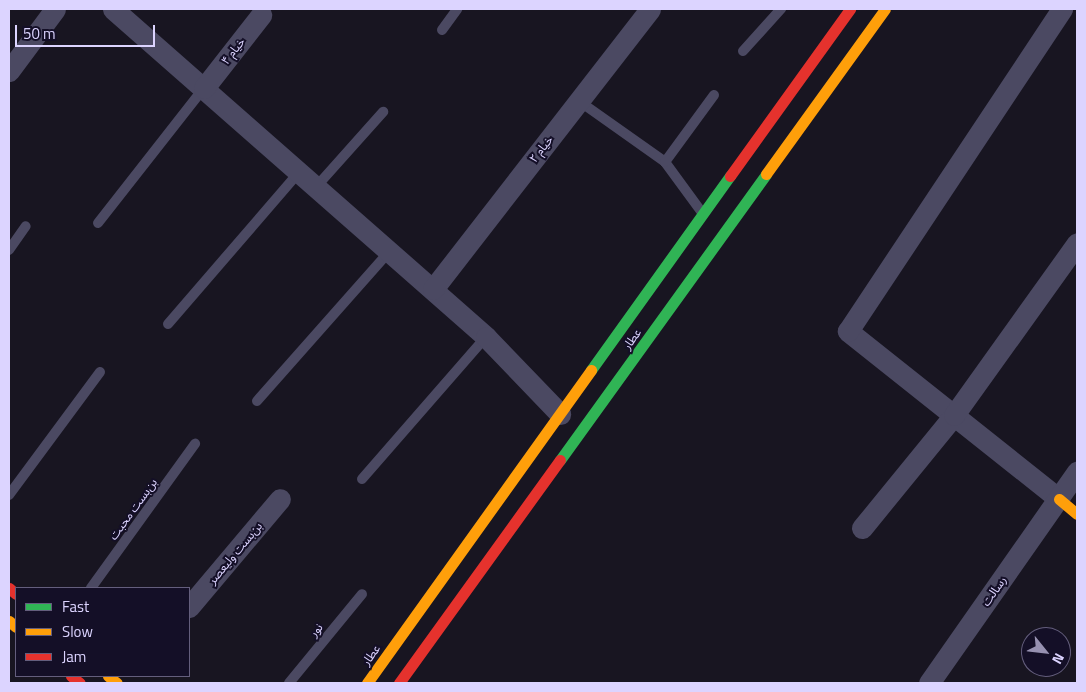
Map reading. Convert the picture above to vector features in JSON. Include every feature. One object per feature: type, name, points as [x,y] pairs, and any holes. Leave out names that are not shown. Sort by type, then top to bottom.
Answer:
[{"type":"street","points":[[113,9],[486,337],[560,414]]},
{"type":"street","name":"خیام ۲","points":[[433,289],[650,9]]},
{"type":"street","name":"عطار","points":[[398,683],[886,9]]},
{"type":"street","points":[[1062,9],[848,331],[1077,514]]},
{"type":"street","points":[[9,71],[52,10]]},
{"type":"street","name":"عطار","points":[[367,683],[847,10]]},
{"type":"street","name":"خیام ۴","points":[[204,88],[261,15]]},
{"type":"street","points":[[862,528],[954,415],[1077,243]]},
{"type":"street","name":"رسالت","points":[[929,683],[1077,472]]},
{"type":"street","name":"بن‌بست ولیعصر","points":[[190,606],[280,499]]},
{"type":"lane","points":[[442,30],[457,9]]},
{"type":"lane","points":[[744,50],[781,9]]},
{"type":"lane","points":[[98,223],[204,88]]},
{"type":"lane","points":[[665,162],[714,96]]},
{"type":"lane","points":[[579,101],[665,162],[703,214]]},
{"type":"lane","points":[[316,187],[383,112]]},
{"type":"lane","points":[[168,324],[299,172]]},
{"type":"lane","points":[[9,250],[26,226]]},
{"type":"lane","points":[[258,401],[390,252]]},
{"type":"lane","points":[[362,479],[486,337]]},
{"type":"lane","points":[[9,495],[100,372]]},
{"type":"lane","name":"بن‌بست محبت","points":[[92,587],[194,444]]},
{"type":"lane","name":"نور","points":[[289,683],[362,594]]},
{"type":"traffic: fast","points":[[560,460],[766,174]]},
{"type":"traffic: fast","points":[[591,370],[730,176]]},
{"type":"traffic: slow","points":[[766,174],[885,9]]},
{"type":"traffic: slow","points":[[367,683],[591,370]]},
{"type":"traffic: slow","points":[[1059,499],[1077,514]]},
{"type":"traffic: slow","points":[[9,621],[15,626]]},
{"type":"traffic: slow","points":[[109,677],[117,683]]},
{"type":"traffic: jam","points":[[730,176],[850,9]]},
{"type":"traffic: jam","points":[[399,683],[560,460]]},
{"type":"traffic: jam","points":[[9,588],[15,593]]},
{"type":"traffic: jam","points":[[72,677],[80,683]]}]
